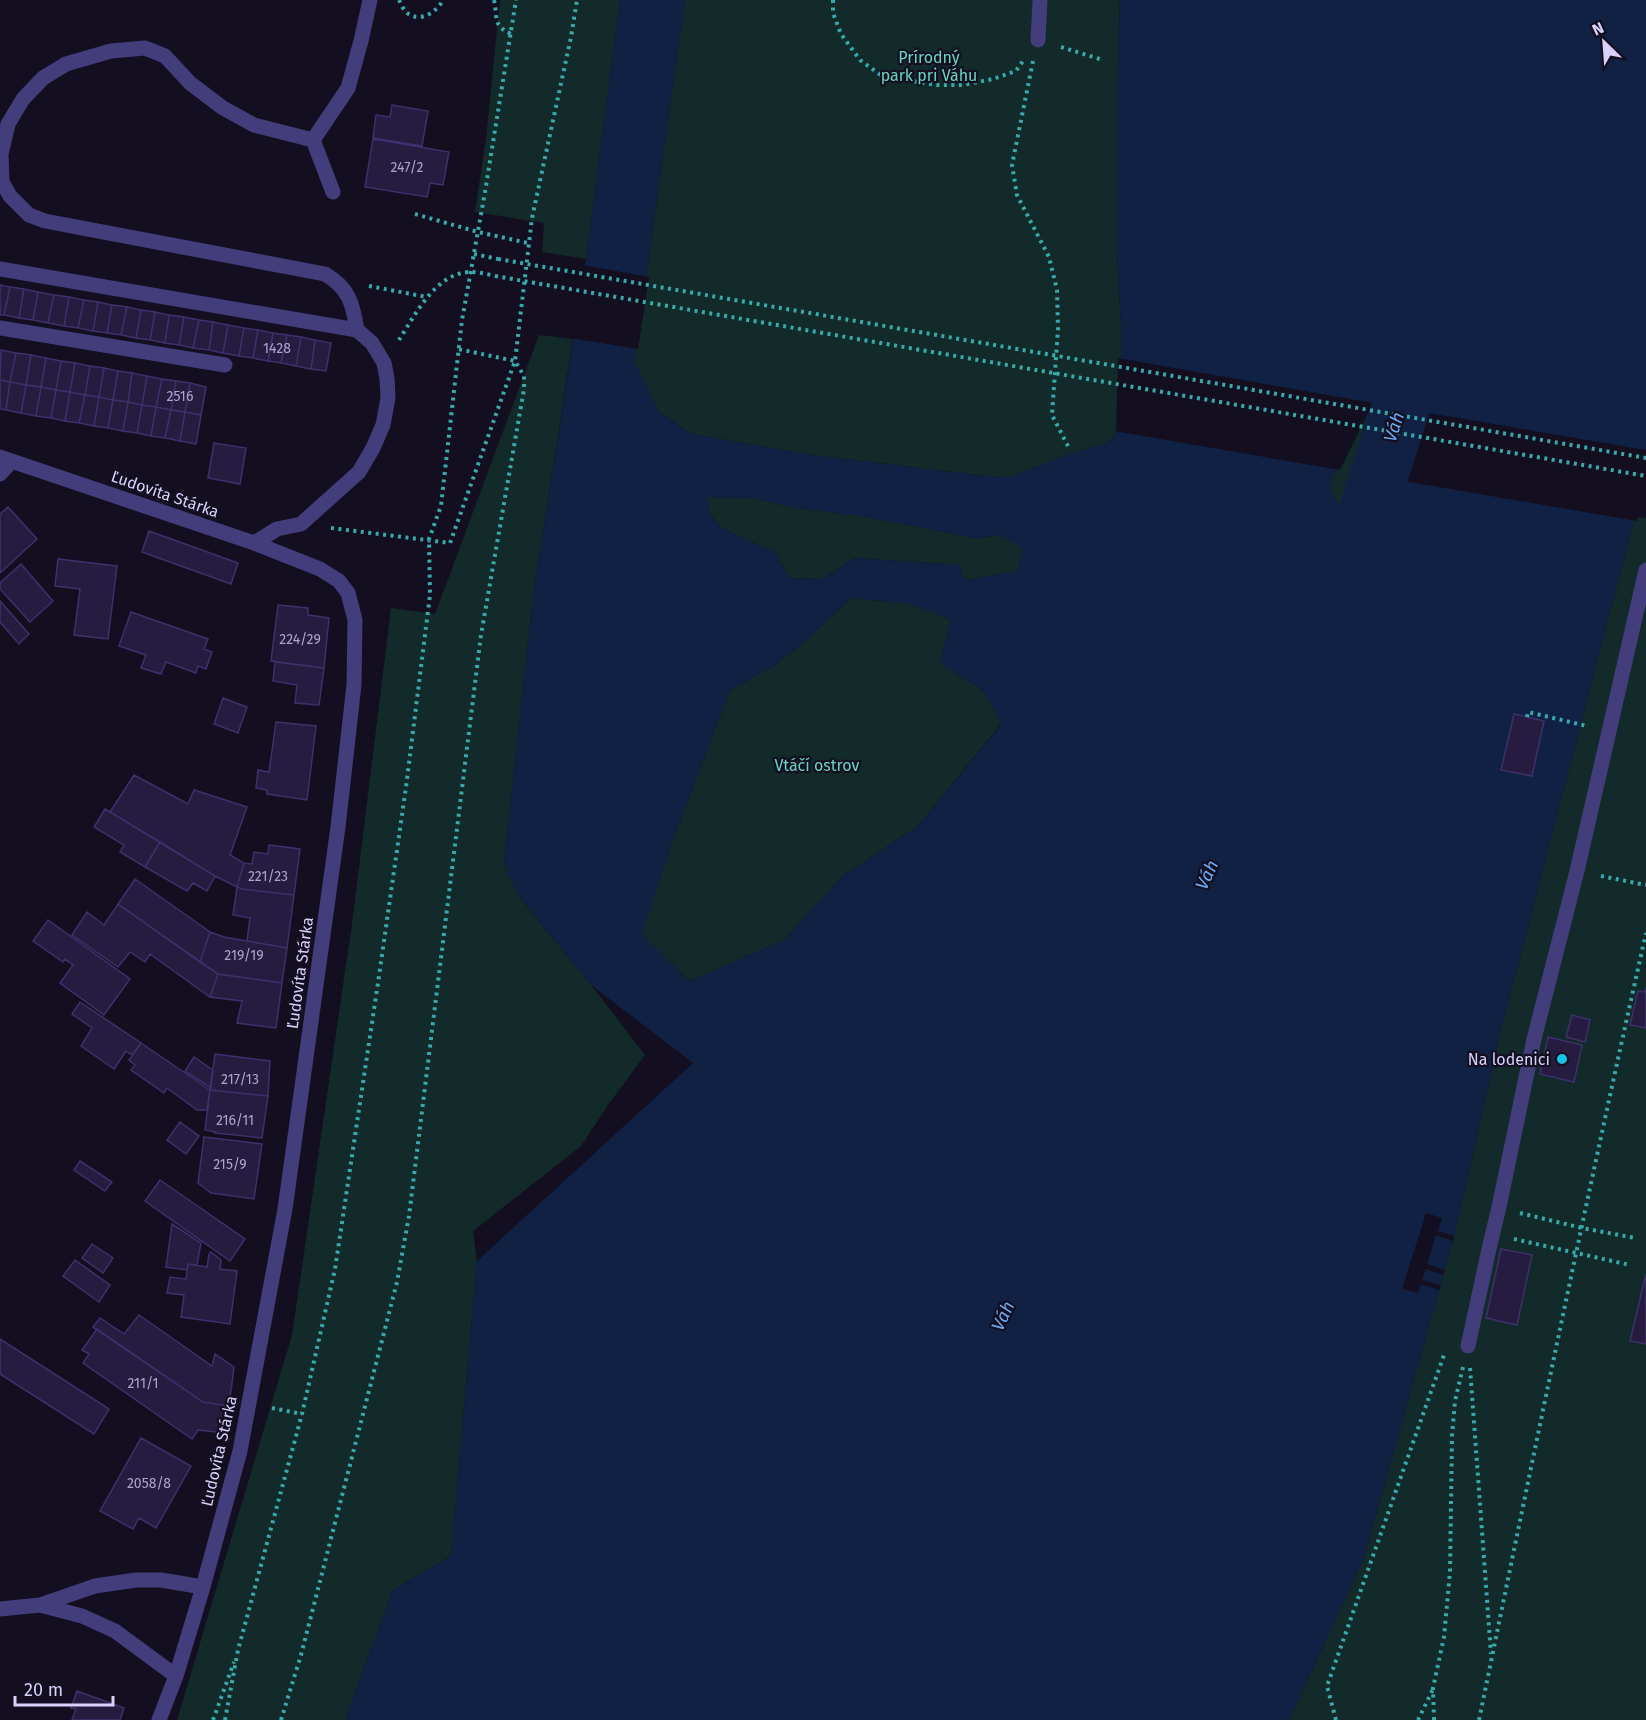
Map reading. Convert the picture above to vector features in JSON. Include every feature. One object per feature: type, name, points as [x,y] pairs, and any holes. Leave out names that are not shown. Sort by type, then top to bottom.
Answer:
[{"type":"street","points":[[313,140],[348,88],[370,0]]},
{"type":"street","points":[[1038,40],[1040,0]]},
{"type":"street","points":[[313,140],[254,125],[223,108],[190,83],[165,56],[145,48],[111,51],[66,64],[43,78],[23,99],[8,124],[1,154],[2,182],[10,196],[28,215],[45,221],[325,274],[337,281],[347,293],[354,311],[357,330]]},
{"type":"street","points":[[313,140],[333,192]]},
{"type":"street","points":[[0,269],[357,330],[372,343],[384,363],[388,398],[382,425],[373,448],[359,472],[301,524],[277,529],[254,543]]},
{"type":"street","points":[[0,327],[225,365]]},
{"type":"street","points":[[0,474],[6,459]]},
{"type":"street","name":"Ľudovíta Stárka","points":[[6,459],[254,543],[320,569],[339,581],[348,593],[355,620],[354,685],[338,828],[285,1209],[243,1440],[203,1587],[176,1676],[159,1720]]},
{"type":"street","points":[[1468,1346],[1534,1040],[1577,871],[1646,570]]},
{"type":"street","points":[[40,1605],[95,1586],[136,1580],[161,1580],[203,1587]]},
{"type":"street","points":[[2,1605],[40,1605],[82,1617],[115,1631],[176,1676]]},
{"type":"path","points":[[399,0],[406,12],[420,17],[434,11],[443,0]]},
{"type":"path","points":[[494,0],[497,23],[501,29],[511,34]]},
{"type":"path","points":[[213,1720],[238,1650],[302,1414],[335,1269],[377,995],[404,798],[430,594],[429,539],[441,506],[462,320],[516,0]]},
{"type":"path","points":[[301,524],[450,543],[515,361],[532,218],[571,38],[577,0]]},
{"type":"path","points":[[834,0],[833,13],[841,34],[860,60],[882,76],[937,85],[963,85],[993,79],[1016,71],[1038,40]]},
{"type":"path","points":[[1038,40],[1103,60]]},
{"type":"path","points":[[1038,40],[1012,165],[1017,195],[1049,257],[1057,290],[1058,329],[1052,415],[1069,448]]},
{"type":"path","points":[[415,214],[528,243]]},
{"type":"path","points":[[474,254],[1646,458]]},
{"type":"path","points":[[384,363],[427,297],[448,278],[471,272],[1646,476]]},
{"type":"path","points":[[337,281],[427,297]]},
{"type":"path","points":[[280,1720],[301,1655],[377,1361],[397,1282],[410,1216],[481,634],[524,389],[524,376],[515,361],[458,349]]},
{"type":"path","points":[[1527,717],[1528,712],[1573,723]]},
{"type":"path","points":[[1618,879],[1646,885]]},
{"type":"path","points":[[1479,1720],[1602,1129],[1646,933]]},
{"type":"path","points":[[1543,1218],[1635,1238]]},
{"type":"path","points":[[1534,1244],[1630,1265]]},
{"type":"path","points":[[1336,1720],[1327,1686],[1348,1623],[1446,1350],[1472,1328]]},
{"type":"path","points":[[1468,1346],[1491,1660]]},
{"type":"path","points":[[1434,1720],[1434,1688],[1444,1637],[1450,1572],[1452,1436],[1455,1401],[1468,1346]]},
{"type":"path","points":[[268,1408],[302,1414]]},
{"type":"path","points":[[225,1720],[238,1650]]},
{"type":"path","points":[[1418,1720],[1434,1688]]},
{"type":"green space","points":[[500,0],[620,0],[586,259],[542,252],[544,223],[475,212],[486,138]]},
{"type":"green space","name":"Prírodný park pri Váhu","points":[[685,0],[1120,0],[1117,92],[1117,251],[1122,349],[1119,430],[1108,443],[1073,453],[1010,477],[986,476],[813,455],[691,434],[659,412],[634,361]]},
{"type":"green space","points":[[539,335],[573,339],[533,597],[504,863],[517,894],[645,1055],[581,1146],[473,1231],[477,1261],[451,1556],[393,1590],[345,1720],[177,1720],[292,1335],[352,924],[391,608],[435,614]]},
{"type":"green space","points":[[1397,371],[1426,380],[1430,397],[1407,483],[1394,491],[1385,516],[1351,526],[1330,491],[1331,481],[1379,386]]},
{"type":"green space","points":[[707,497],[755,498],[796,508],[861,516],[975,538],[1002,535],[1023,548],[1018,571],[964,580],[960,565],[855,558],[823,579],[789,578],[776,553],[720,527],[709,512]]},
{"type":"green space","points":[[1635,516],[1646,518],[1646,1720],[1289,1720],[1363,1560],[1453,1241],[1502,1026]]},
{"type":"green space","name":"Vtáčí ostrov","points":[[851,598],[911,604],[950,619],[941,664],[982,689],[1002,723],[919,825],[843,876],[784,940],[689,981],[641,934],[672,842],[730,690],[775,665],[803,643]]},
{"type":"water","points":[[620,0],[685,0],[634,360],[659,412],[691,434],[813,455],[1010,477],[1073,453],[1108,443],[1119,430],[1122,349],[1117,251],[1117,92],[1120,0],[1646,0],[1646,481],[1502,1026],[1453,1241],[1363,1560],[1289,1720],[345,1720],[393,1590],[451,1556],[477,1261],[693,1063],[591,985],[517,894],[504,863],[533,597],[586,259]],"holes":[[[1397,371],[1426,380],[1430,397],[1407,483],[1394,491],[1385,516],[1351,525],[1330,491],[1331,481],[1379,386]],[[707,497],[755,498],[796,508],[861,516],[975,538],[1002,535],[1023,549],[1017,571],[964,580],[960,565],[855,558],[823,579],[789,578],[776,553],[720,527],[709,512]],[[851,598],[911,604],[950,619],[940,664],[982,689],[1002,724],[919,825],[843,876],[784,940],[689,981],[642,934],[672,842],[730,690],[775,665],[803,643]]]},
{"type":"pier","points":[[582,265],[649,277],[638,349],[570,338]]},
{"type":"pier","points":[[1118,358],[1373,403],[1340,470],[1114,431],[1116,429]]},
{"type":"pier","points":[[1423,412],[1646,450],[1646,491],[1637,521],[1404,481]]},
{"type":"pier","points":[[1426,1213],[1442,1218],[1438,1231],[1454,1236],[1453,1241],[1436,1235],[1427,1264],[1445,1270],[1443,1275],[1426,1269],[1422,1280],[1440,1285],[1439,1290],[1421,1284],[1418,1293],[1402,1289]]},
{"type":"building","points":[[392,105],[428,111],[422,146],[373,138],[376,115],[390,117]]},
{"type":"building","points":[[373,139],[449,152],[443,185],[430,183],[427,197],[365,187]]},
{"type":"building","points":[[0,285],[10,287],[4,315],[0,315]]},
{"type":"building","points":[[10,287],[24,289],[19,318],[4,315]]},
{"type":"building","points":[[24,289],[38,292],[33,320],[19,318]]},
{"type":"building","points":[[38,292],[54,295],[48,323],[33,320]]},
{"type":"building","points":[[54,295],[69,297],[64,326],[48,323]]},
{"type":"building","points":[[69,297],[84,300],[78,328],[64,326]]},
{"type":"building","points":[[84,300],[98,302],[93,331],[78,328]]},
{"type":"building","points":[[98,302],[112,305],[107,333],[93,331]]},
{"type":"building","points":[[112,305],[127,307],[121,335],[107,333]]},
{"type":"building","points":[[127,307],[141,310],[136,338],[121,335]]},
{"type":"building","points":[[141,310],[155,312],[150,340],[136,338]]},
{"type":"building","points":[[155,312],[169,315],[165,343],[150,340]]},
{"type":"building","points":[[169,315],[184,317],[179,345],[165,343]]},
{"type":"building","points":[[184,317],[199,320],[193,348],[179,345]]},
{"type":"building","points":[[199,320],[213,322],[209,350],[193,348]]},
{"type":"building","points":[[213,322],[228,325],[223,353],[209,350]]},
{"type":"building","points":[[228,325],[244,328],[239,356],[223,353]]},
{"type":"building","points":[[244,328],[258,330],[253,358],[239,356]]},
{"type":"building","points":[[258,330],[273,333],[268,361],[253,358]]},
{"type":"building","points":[[273,333],[287,335],[281,363],[268,361]]},
{"type":"building","points":[[287,335],[301,337],[296,366],[281,363]]},
{"type":"building","points":[[301,337],[315,340],[311,369],[296,366]]},
{"type":"building","points":[[315,340],[331,343],[326,371],[311,369]]},
{"type":"building","points":[[1,350],[16,353],[10,382],[0,380]]},
{"type":"building","points":[[16,353],[31,355],[26,385],[10,382]]},
{"type":"building","points":[[31,355],[46,358],[41,387],[26,385]]},
{"type":"building","points":[[46,358],[61,361],[56,390],[41,387]]},
{"type":"building","points":[[61,361],[75,363],[70,392],[56,390]]},
{"type":"building","points":[[75,363],[90,366],[85,395],[70,392]]},
{"type":"building","points":[[90,366],[104,368],[99,397],[85,395]]},
{"type":"building","points":[[104,368],[118,371],[113,400],[99,397]]},
{"type":"building","points":[[118,371],[132,373],[128,402],[113,400]]},
{"type":"building","points":[[132,373],[147,376],[142,405],[128,402]]},
{"type":"building","points":[[147,376],[162,379],[156,407],[142,405]]},
{"type":"building","points":[[162,379],[176,381],[171,410],[156,407]]},
{"type":"building","points":[[0,380],[10,382],[6,410],[0,409]]},
{"type":"building","points":[[176,381],[190,383],[185,412],[171,410]]},
{"type":"building","points":[[10,382],[26,385],[21,413],[6,410]]},
{"type":"building","points":[[190,383],[206,387],[201,415],[185,412]]},
{"type":"building","points":[[26,385],[41,387],[36,416],[21,413]]},
{"type":"building","points":[[41,387],[56,390],[51,418],[36,416]]},
{"type":"building","points":[[56,390],[70,392],[65,421],[51,418]]},
{"type":"building","points":[[70,392],[85,395],[79,423],[65,421]]},
{"type":"building","points":[[85,395],[99,397],[94,426],[79,423]]},
{"type":"building","points":[[99,397],[113,400],[108,428],[94,426]]},
{"type":"building","points":[[113,400],[128,402],[123,431],[108,428]]},
{"type":"building","points":[[128,402],[142,405],[137,433],[123,431]]},
{"type":"building","points":[[142,405],[156,407],[151,436],[137,433]]},
{"type":"building","points":[[156,407],[171,410],[165,438],[151,436]]},
{"type":"building","points":[[171,410],[185,412],[180,441],[165,438]]},
{"type":"building","points":[[185,412],[201,415],[196,444],[180,441]]},
{"type":"building","points":[[214,443],[246,448],[240,484],[208,478]]},
{"type":"building","points":[[8,507],[37,539],[0,573],[0,514]]},
{"type":"building","points":[[149,531],[238,563],[231,584],[142,552]]},
{"type":"building","points":[[58,559],[117,566],[108,639],[74,635],[80,589],[55,586]]},
{"type":"building","points":[[21,564],[53,601],[30,622],[0,589],[0,583]]},
{"type":"building","points":[[0,601],[29,634],[19,644],[0,622]]},
{"type":"building","points":[[278,605],[308,608],[308,615],[329,618],[324,668],[271,661]]},
{"type":"building","points":[[131,612],[208,639],[204,649],[212,652],[206,669],[198,666],[196,673],[166,662],[161,674],[141,668],[146,655],[119,646]]},
{"type":"building","points":[[275,662],[324,668],[319,705],[295,703],[297,685],[273,681]]},
{"type":"building","points":[[223,698],[247,707],[238,733],[214,724]]},
{"type":"building","points":[[1514,714],[1544,721],[1532,776],[1501,770]]},
{"type":"building","points":[[276,722],[316,726],[307,800],[267,794],[267,790],[256,788],[258,770],[269,772]]},
{"type":"building","points":[[134,775],[188,804],[194,790],[247,807],[230,855],[244,863],[237,887],[110,812]]},
{"type":"building","points":[[105,809],[160,842],[145,867],[120,852],[124,845],[94,827]]},
{"type":"building","points":[[160,842],[215,876],[207,891],[193,883],[187,891],[145,867]]},
{"type":"building","points":[[269,845],[300,849],[294,895],[237,887],[244,863],[252,864],[254,852],[268,854]]},
{"type":"building","points":[[135,879],[210,932],[200,962],[118,904]]},
{"type":"building","points":[[237,887],[294,895],[287,948],[247,941],[250,918],[233,915]]},
{"type":"building","points":[[118,904],[218,974],[210,997],[150,954],[145,962],[130,952],[118,967],[72,935],[87,912],[104,925]]},
{"type":"building","points":[[48,920],[130,979],[104,1015],[60,983],[73,965],[65,959],[63,962],[33,941]]},
{"type":"building","points":[[210,932],[224,937],[287,948],[282,983],[218,974],[200,962]]},
{"type":"building","points":[[218,974],[282,983],[276,1028],[237,1023],[242,1001],[210,997]]},
{"type":"building","points":[[1646,987],[1646,1028],[1630,1025],[1638,991],[1645,992]]},
{"type":"building","points":[[80,1002],[141,1043],[132,1055],[126,1051],[114,1069],[81,1046],[92,1028],[72,1014]]},
{"type":"building","points":[[1572,1015],[1590,1020],[1585,1042],[1566,1037]]},
{"type":"building","points":[[1548,1037],[1582,1045],[1574,1082],[1540,1074]]},
{"type":"building","points":[[141,1043],[210,1090],[207,1110],[197,1110],[167,1088],[164,1093],[131,1070],[135,1065],[129,1060]]},
{"type":"building","points":[[215,1054],[270,1061],[268,1096],[210,1090]]},
{"type":"building","points":[[194,1057],[213,1070],[211,1088],[185,1071]]},
{"type":"building","points":[[210,1090],[268,1096],[262,1138],[205,1130]]},
{"type":"building","points":[[180,1122],[199,1136],[186,1154],[167,1140]]},
{"type":"building","points":[[204,1137],[262,1144],[254,1199],[211,1193],[198,1183]]},
{"type":"building","points":[[80,1161],[112,1182],[105,1191],[74,1170]]},
{"type":"building","points":[[160,1180],[245,1239],[230,1261],[145,1201]]},
{"type":"building","points":[[172,1224],[201,1243],[197,1265],[188,1264],[187,1270],[166,1267]]},
{"type":"building","points":[[92,1244],[113,1258],[103,1273],[82,1258]]},
{"type":"building","points":[[1501,1249],[1532,1255],[1517,1325],[1486,1318]]},
{"type":"building","points":[[211,1252],[221,1260],[220,1269],[237,1271],[230,1324],[181,1317],[184,1295],[167,1293],[170,1277],[186,1279],[188,1264],[207,1267]]},
{"type":"building","points":[[75,1260],[110,1285],[99,1302],[63,1276]]},
{"type":"building","points":[[1646,1274],[1646,1344],[1630,1341]]},
{"type":"building","points":[[139,1315],[212,1366],[215,1354],[234,1367],[229,1406],[203,1402],[93,1327],[100,1318],[124,1334]]},
{"type":"building","points":[[97,1329],[203,1402],[229,1406],[224,1433],[198,1430],[192,1439],[83,1363],[89,1354],[82,1350]]},
{"type":"building","points":[[0,1339],[109,1409],[94,1434],[0,1374]]},
{"type":"building","points":[[141,1438],[191,1466],[156,1528],[139,1518],[133,1529],[100,1511]]},
{"type":"building","points":[[77,1691],[124,1708],[120,1720],[72,1720],[76,1709],[71,1708]]},
{"type":"waterway","name":"Váh","points":[[1336,597],[1351,564],[1435,299]]},
{"type":"place","name":"Na lodenici","points":[[1562,1059]]}]
